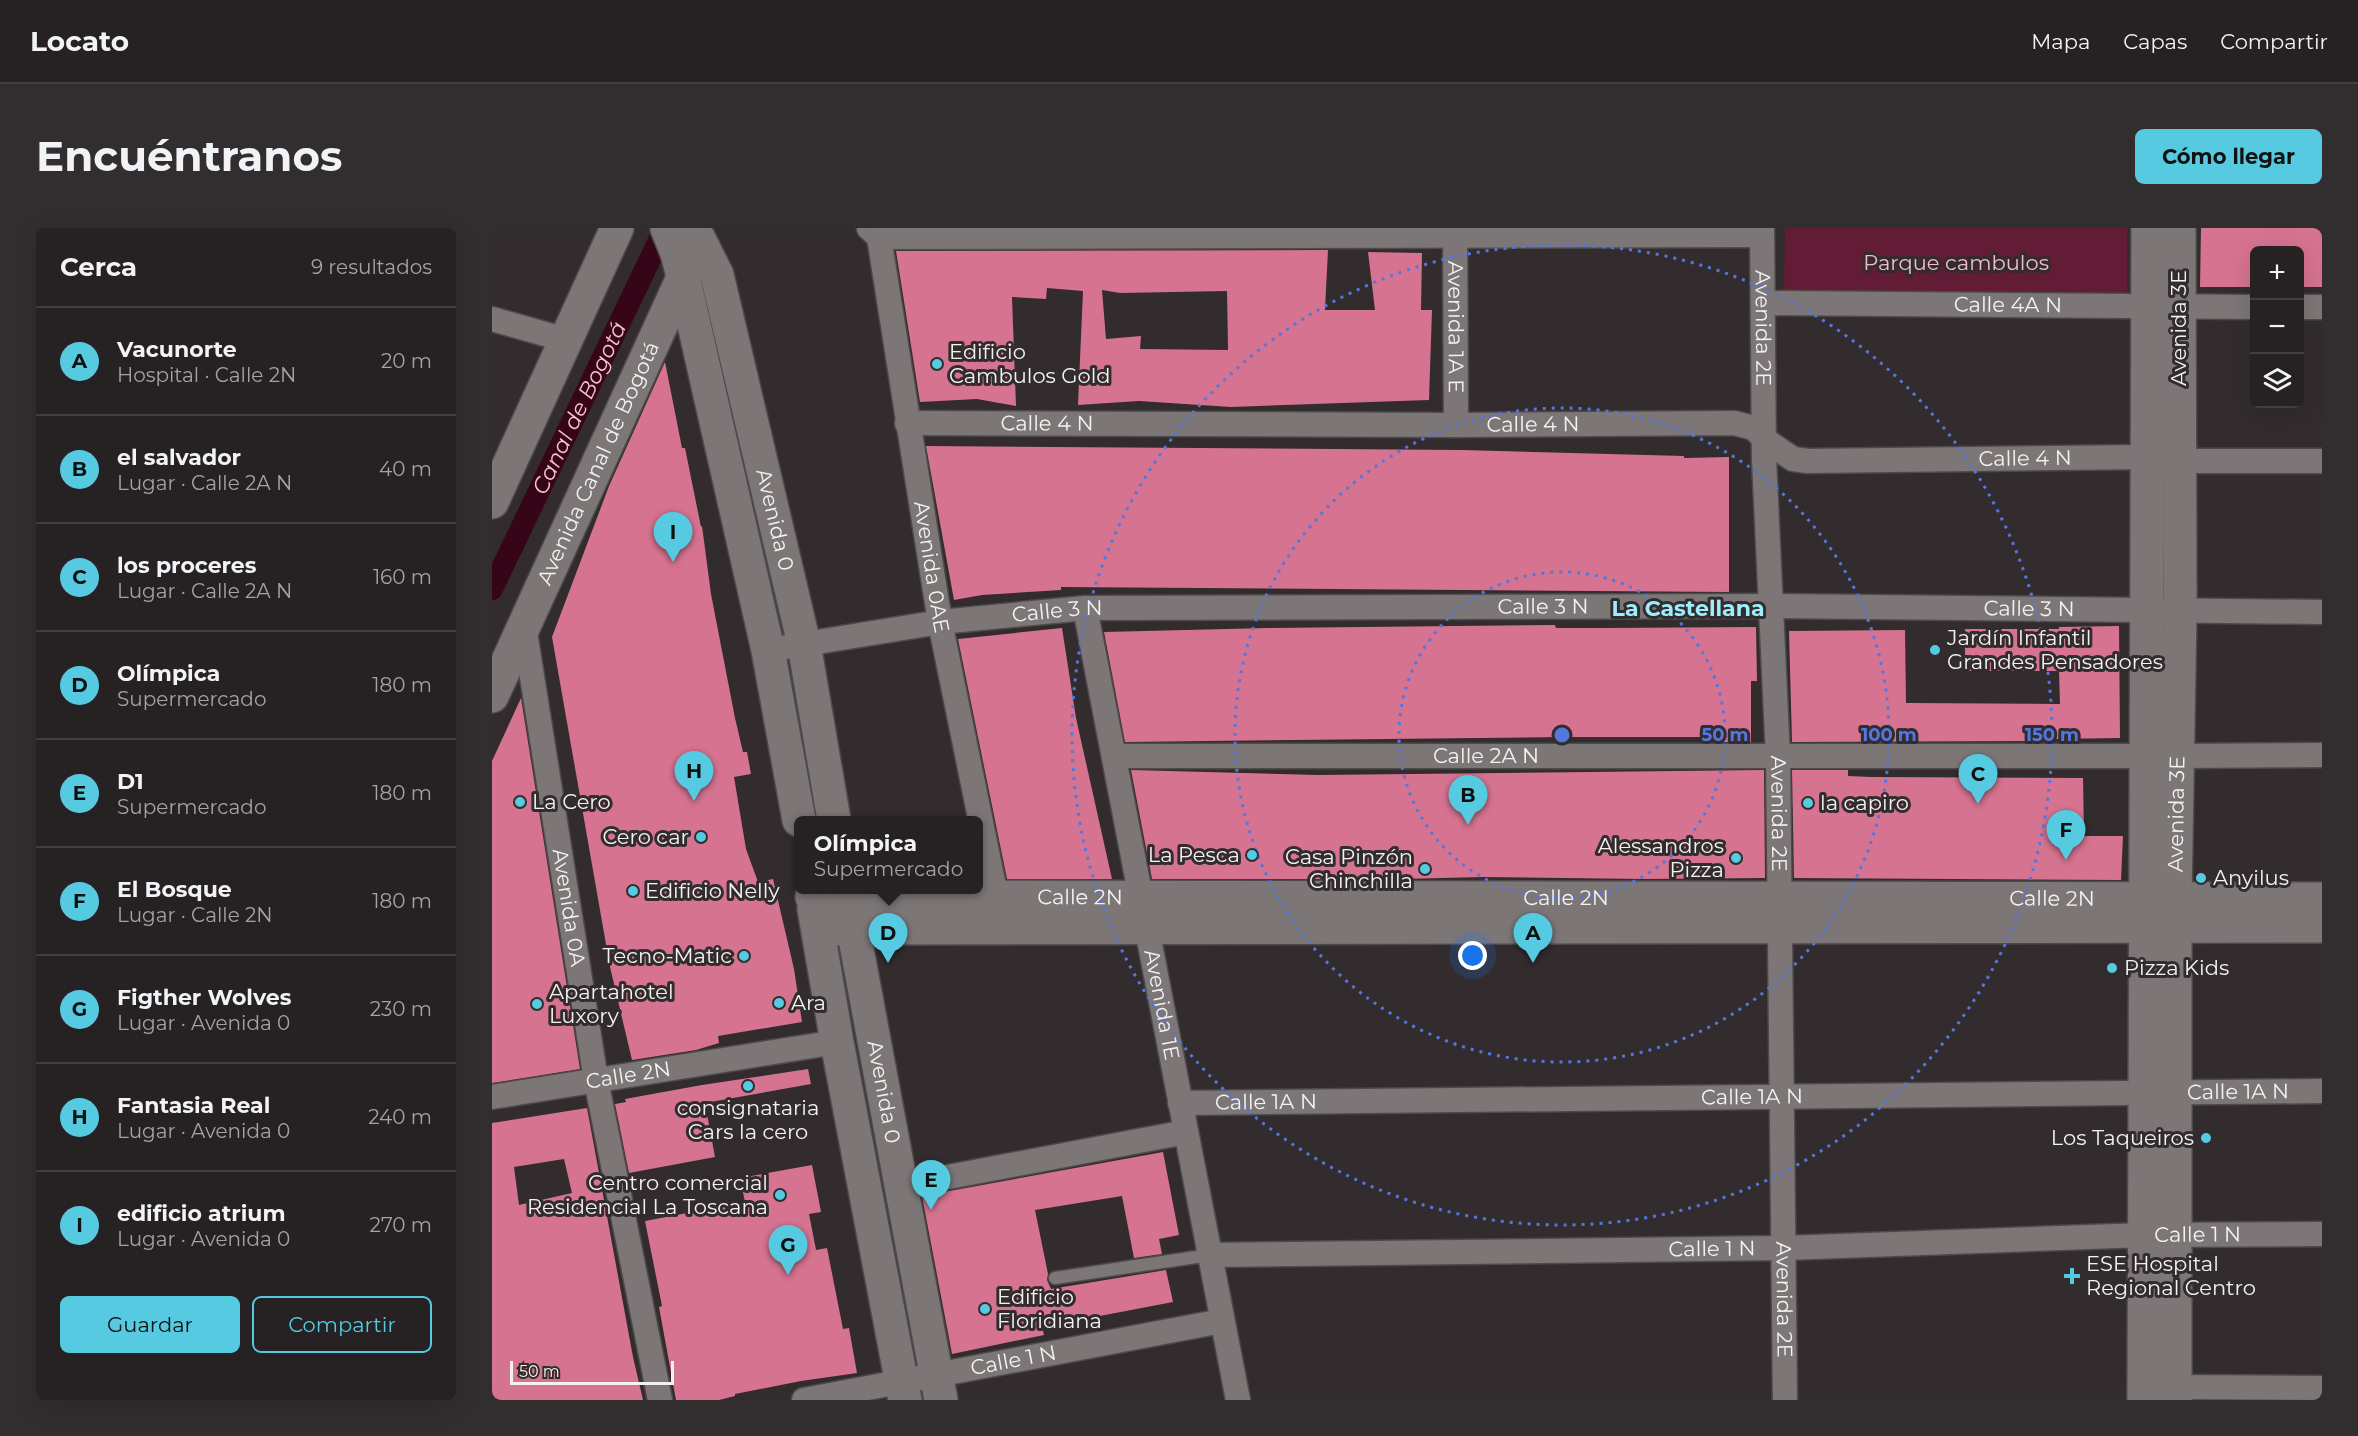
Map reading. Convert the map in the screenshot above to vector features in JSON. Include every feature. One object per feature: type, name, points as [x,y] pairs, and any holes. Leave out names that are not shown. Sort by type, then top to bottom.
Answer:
[{"type":"street","points":[[492,502],[617,228]]},
{"type":"street","name":"Avenida 3E","points":[[2148,228],[2164,307],[2179,461],[2180,611],[2162,756]]},
{"type":"street","name":"Avenida 3E","points":[[2175,1393],[2160,1235],[2162,756],[2147,610],[2147,458],[2164,307],[2179,228]]},
{"type":"street","points":[[874,232],[1762,232]]},
{"type":"street","name":"Avenida 0AE","points":[[874,232],[939,622],[979,816]]},
{"type":"street","name":"Avenida 1A E","points":[[1455,232],[1456,425]]},
{"type":"street","name":"Avenida 2E","points":[[1762,232],[1770,606],[1778,758],[1785,1400]]},
{"type":"street","name":"Avenida Canal de Bogotá","points":[[492,696],[687,242]]},
{"type":"street","name":"Avenida 0","points":[[687,242],[717,275],[804,644],[833,816]]},
{"type":"street","name":"Avenida 0","points":[[687,242],[768,651],[797,816]]},
{"type":"street","name":"Calle 4A N","points":[[1764,303],[2250,307]]},
{"type":"street","points":[[2304,307],[2322,307]]},
{"type":"street","points":[[492,319],[566,340]]},
{"type":"street","name":"Calle 4 N","points":[[907,423],[1456,425],[1734,423],[1754,428],[1765,440],[1793,459],[1808,461],[2147,458]]},
{"type":"street","points":[[2179,461],[2322,461]]},
{"type":"street","name":"Calle 3 N","points":[[768,651],[939,622],[1086,608],[1770,606],[2322,612]]},
{"type":"street","name":"Avenida 1E","points":[[1086,608],[1238,1400]]},
{"type":"street","name":"Avenida 0A","points":[[524,626],[596,1080],[660,1400]]},
{"type":"street","name":"Calle 2A N","points":[[1114,756],[1778,758],[2322,755]]},
{"type":"street","name":"Avenida 0AE","points":[[983,834],[996,896]]},
{"type":"street","name":"Avenida 0","points":[[812,894],[837,1042],[903,1391]]},
{"type":"street","name":"Avenida 0","points":[[846,894],[939,1388]]},
{"type":"street","name":"Calle 2N","points":[[896,894],[1141,896],[1780,912],[2161,912],[2322,899]]},
{"type":"street","name":"Calle 2N","points":[[818,930],[1147,928],[1780,912]]},
{"type":"street","name":"Calle 2N","points":[[2161,912],[2322,926]]},
{"type":"street","name":"Calle 2N","points":[[492,1097],[837,1042]]},
{"type":"street","name":"Calle 1A N","points":[[1180,1103],[2322,1091]]},
{"type":"street","points":[[901,1186],[1186,1132]]},
{"type":"street","name":"Calle 1 N","points":[[1210,1255],[1784,1248],[2160,1235],[2322,1234]]},
{"type":"street","name":"Avenida 3E","points":[[2144,1400],[2160,1235]]},
{"type":"street","name":"Calle 1 N","points":[[804,1400],[939,1388],[1222,1321]]},
{"type":"street","points":[[2175,1393],[2322,1388]]},
{"type":"lane","points":[[2139,228],[2140,286],[2164,307]]},
{"type":"lane","points":[[1055,1278],[1210,1255]]},
{"type":"green space","name":"Parque cambulos","points":[[1785,228],[2127,228],[2127,298],[1784,297]]},
{"type":"building","points":[[2201,228],[2322,228],[2322,287],[2304,287],[2304,246],[2250,246],[2250,287],[2200,287]]},
{"type":"building","points":[[1328,250],[1325,310],[1375,310],[1368,252],[1422,253],[1421,310],[1432,310],[1429,400],[1231,407],[1139,401],[1078,405],[1083,291],[1047,288],[1046,299],[1012,297],[1016,406],[977,399],[920,402],[896,251]],"holes":[[[1102,290],[1120,293],[1227,291],[1228,350],[1140,349],[1141,336],[1106,339]]]},
{"type":"building","points":[[665,362],[682,448],[685,448],[702,526],[711,594],[735,718],[743,752],[747,752],[751,774],[734,777],[746,849],[758,882],[773,879],[794,969],[802,1022],[718,1036],[719,1043],[696,1050],[632,1060],[610,967],[552,637],[609,486]]},
{"type":"building","points":[[926,446],[1462,450],[1684,456],[1684,458],[1729,457],[1729,592],[1061,587],[1061,590],[982,595],[954,600]]},
{"type":"building","points":[[1555,625],[1556,628],[1756,627],[1757,681],[1751,681],[1751,742],[1713,742],[1713,738],[1705,737],[1560,737],[1125,742],[1104,632],[1268,628]]},
{"type":"building","points":[[2119,626],[2120,738],[2055,739],[2055,741],[1792,742],[1789,631],[1905,630],[1906,703],[2060,704],[2059,671],[1965,671],[1965,629],[2059,629],[2059,627]]},
{"type":"building","points":[[1062,628],[1076,718],[1112,879],[1007,879],[958,639]]},
{"type":"building","points":[[521,698],[580,1069],[492,1083],[492,761]]},
{"type":"building","points":[[1131,770],[1318,775],[1764,770],[1765,878],[1152,879]]},
{"type":"building","points":[[1792,770],[1848,770],[1848,776],[1871,777],[2083,778],[2084,836],[2123,836],[2121,880],[1794,878]]},
{"type":"building","points":[[808,1069],[811,1084],[705,1103],[715,1157],[629,1173],[615,1104],[626,1102],[625,1099],[702,1085]]},
{"type":"building","points":[[587,1108],[643,1400],[492,1400],[492,1123]],"holes":[[[564,1159],[572,1193],[519,1205],[514,1167]]]},
{"type":"building","points":[[1163,1152],[1179,1235],[1159,1239],[1162,1254],[1134,1258],[1122,1196],[1035,1210],[1048,1274],[1047,1280],[1051,1289],[1166,1270],[1173,1302],[1042,1327],[1044,1335],[952,1354],[922,1196]]},
{"type":"building","points":[[812,1165],[821,1212],[809,1214],[816,1250],[827,1248],[843,1329],[849,1328],[857,1373],[801,1381],[735,1394],[735,1396],[719,1400],[676,1400],[659,1307],[662,1306],[645,1221],[745,1202],[740,1178]]},
{"type":"waterway","name":"Canal de Bogotá","points":[[492,589],[665,228]]},
{"type":"place","name":"Edificio Cambulos Gold","points":[[937,364]]},
{"type":"place","name":"edificio atrium","points":[[673,562]]},
{"type":"place","name":"Jardín Infantil Grandes Pensadores","points":[[1935,650]]},
{"type":"place","name":"Fantasia Real","points":[[694,801]]},
{"type":"place","name":"La Cero","points":[[520,802]]},
{"type":"place","name":"la capiro","points":[[1808,803]]},
{"type":"place","name":"los proceres","points":[[1978,804]]},
{"type":"place","name":"el salvador","points":[[1468,825]]},
{"type":"place","name":"Cero car","points":[[701,837]]},
{"type":"place","name":"La Pesca","points":[[1252,855]]},
{"type":"place","name":"Alessandros Pizza","points":[[1736,858]]},
{"type":"place","name":"El Bosque","points":[[2066,860]]},
{"type":"place","name":"Casa Pinzón Chinchilla","points":[[1425,869]]},
{"type":"place","name":"Anyilus","points":[[2201,878]]},
{"type":"place","name":"Edificio Nelly","points":[[633,891]]},
{"type":"place","name":"Tecno-Matic","points":[[744,956]]},
{"type":"place","name":"Olímpica","points":[[888,963]]},
{"type":"place","name":"Vacunorte","points":[[1533,963]]},
{"type":"place","name":"Pizza Kids","points":[[2112,968]]},
{"type":"place","name":"Ara","points":[[779,1003]]},
{"type":"place","name":"Apartahotel Luxory","points":[[537,1004]]},
{"type":"place","name":"consignataria Cars la cero","points":[[748,1086]]},
{"type":"place","name":"Los Taqueiros","points":[[2206,1138]]},
{"type":"place","name":"Centro comercial Residencial La Toscana","points":[[780,1195]]},
{"type":"place","name":"D1","points":[[931,1210]]},
{"type":"place","name":"Figther Wolves","points":[[788,1275]]},
{"type":"place","name":"ESE Hospital Regional Centro","points":[[2072,1276]]},
{"type":"place","name":"Edificio Floridiana","points":[[985,1309]]},
{"type":"district","name":"La Castellana","points":[[1688,608]]}]
